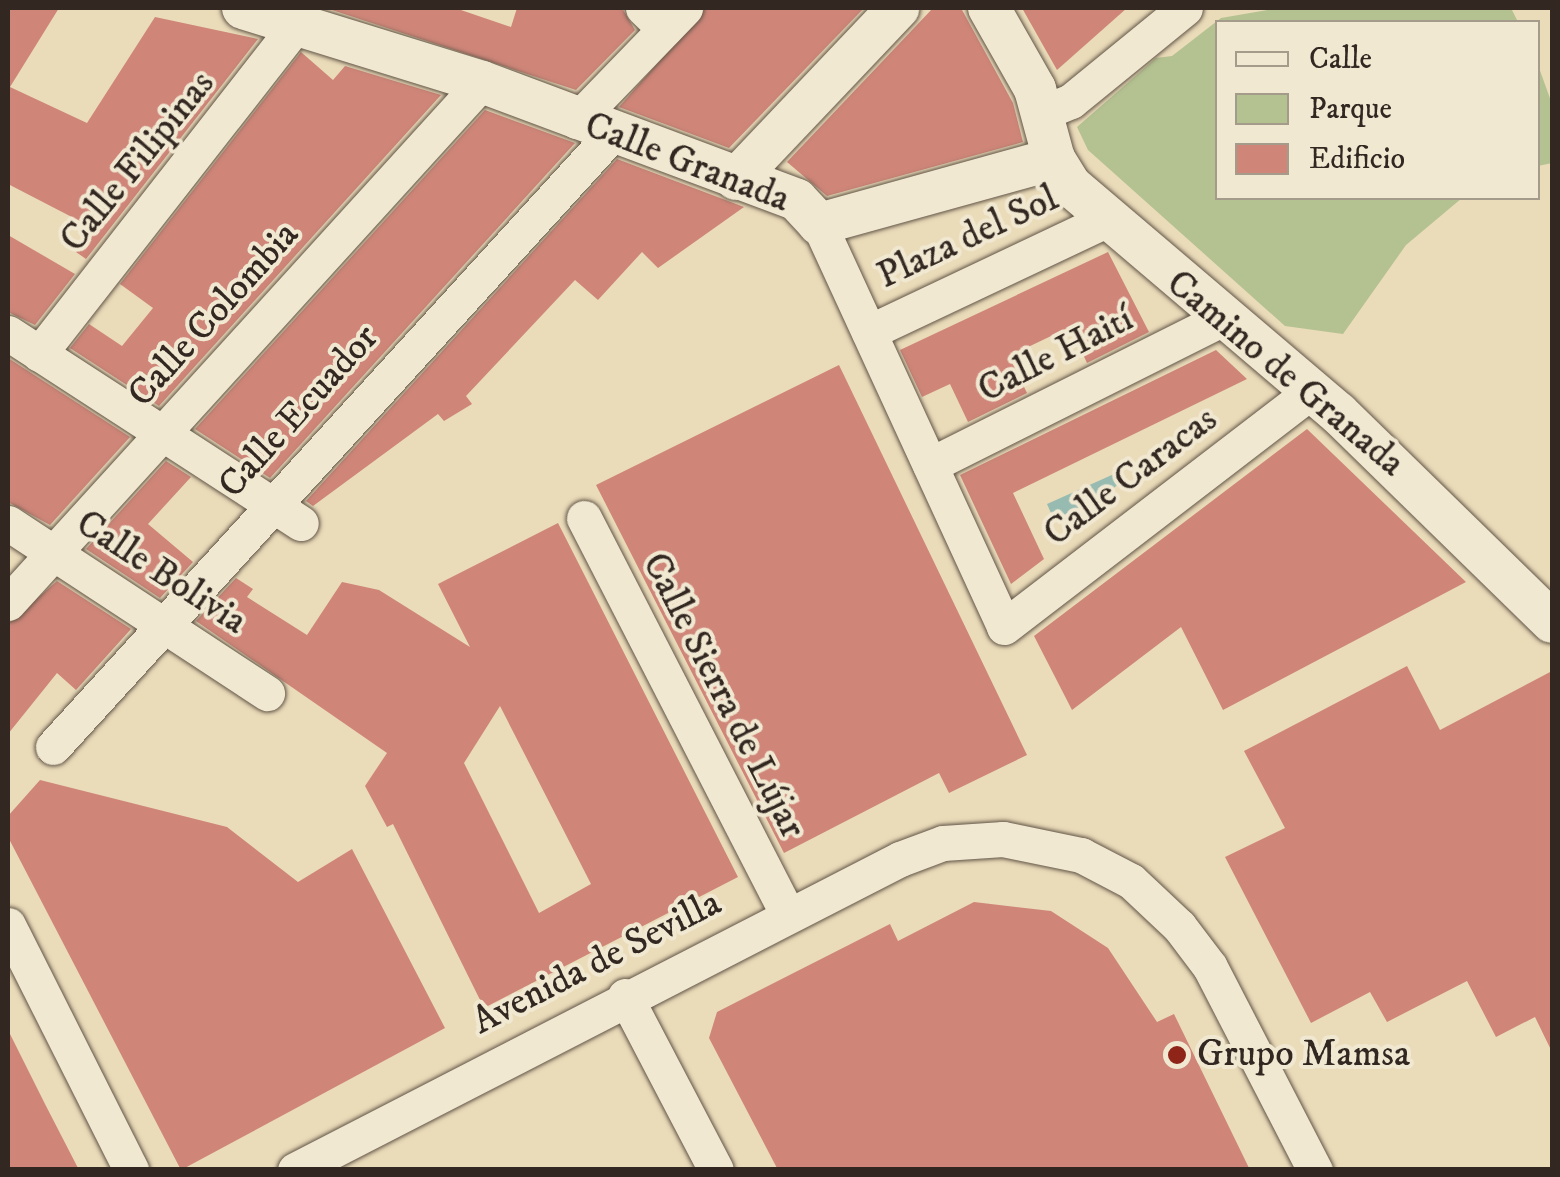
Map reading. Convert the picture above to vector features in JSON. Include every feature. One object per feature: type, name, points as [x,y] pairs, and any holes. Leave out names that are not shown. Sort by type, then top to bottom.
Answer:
[{"type":"street","name":"Calle Granada","points":[[243,8],[302,14],[594,128],[797,200],[819,224],[1004,627]]},
{"type":"street","points":[[736,179],[898,8]]},
{"type":"street","name":"Camino de Granada","points":[[989,8],[1044,112],[1054,159],[1104,221],[1402,472],[1552,622]]},
{"type":"street","points":[[1044,112],[1070,102],[1184,8]]},
{"type":"street","name":"Calle Filipinas","points":[[40,354],[302,14]]},
{"type":"street","name":"Calle Ecuador","points":[[53,748],[271,504],[594,128],[664,14]]},
{"type":"street","name":"Calle Colombia","points":[[8,603],[482,82]]},
{"type":"street","points":[[819,224],[1054,159]]},
{"type":"street","name":"Plaza del Sol","points":[[869,332],[1104,221]]},
{"type":"street","name":"Calle Haití","points":[[930,466],[1220,320]]},
{"type":"street","points":[[8,333],[301,523]]},
{"type":"street","name":"Calle Caracas","points":[[1004,627],[1308,394]]},
{"type":"street","name":"Calle Sierra de Lújar","points":[[584,518],[787,913]]},
{"type":"street","name":"Calle Bolivia","points":[[8,523],[267,693]]},
{"type":"street","name":"Avenida de Sevilla","points":[[295,1170],[787,913],[943,843],[1003,839],[1046,846],[1131,881],[1210,967],[1315,1170]]},
{"type":"street","points":[[8,925],[131,1170]]},
{"type":"street","points":[[625,996],[716,1170]]},
{"type":"green space","points":[[1280,8],[1511,8],[1517,20],[1218,20]]},
{"type":"green space","points":[[1215,23],[1215,200],[1460,200],[1406,245],[1343,334],[1285,326],[1088,150],[1077,127],[1156,58],[1172,56]]},
{"type":"green space","points":[[1540,71],[1552,104],[1552,163],[1540,166]]},
{"type":"water","points":[[1114,474],[1121,481],[1109,493],[1054,520],[1047,504]]},
{"type":"building","points":[[8,8],[59,8],[10,87],[87,123],[155,17],[258,39],[86,259],[76,252],[95,229],[8,184]]},
{"type":"building","points":[[326,8],[455,8],[511,27],[517,8],[622,8],[635,30],[576,90]]},
{"type":"building","points":[[706,8],[864,8],[729,148],[619,107]]},
{"type":"building","points":[[933,8],[961,8],[1013,103],[1023,142],[827,196],[787,162]]},
{"type":"building","points":[[1022,8],[1127,8],[1057,70]]},
{"type":"building","points":[[301,52],[333,80],[345,66],[441,95],[159,406],[70,348],[89,324],[122,346],[153,308],[120,284]]},
{"type":"building","points":[[485,110],[575,143],[270,478],[195,429]]},
{"type":"building","points":[[617,159],[744,207],[658,268],[642,252],[598,300],[575,280],[466,396],[472,404],[444,421],[438,414],[313,506],[306,501]]},
{"type":"building","points":[[8,235],[75,274],[35,325],[8,312]]},
{"type":"building","points":[[1108,252],[1149,332],[1087,363],[1070,327],[1009,356],[1027,393],[968,422],[950,384],[922,397],[900,350]]},
{"type":"building","points":[[1216,350],[1247,379],[1013,493],[1044,559],[1011,584],[960,475]]},
{"type":"building","points":[[8,358],[130,437],[50,525],[8,502]]},
{"type":"building","points":[[839,365],[1027,755],[949,793],[939,773],[784,853],[596,485]]},
{"type":"building","points":[[1307,429],[1466,582],[1223,710],[1181,627],[1072,710],[1034,636]]},
{"type":"building","points":[[166,461],[191,477],[148,524],[193,562],[160,598],[86,549]]},
{"type":"building","points":[[558,523],[738,877],[484,1008],[393,824],[387,827],[365,786],[387,753],[196,621],[236,578],[253,589],[247,597],[307,635],[342,582],[379,590],[470,647],[438,584]],"holes":[[[500,706],[591,884],[539,913],[464,763]]]},
{"type":"building","points":[[57,581],[131,629],[76,690],[57,673],[8,734],[8,624]]},
{"type":"building","points":[[1407,666],[1440,730],[1552,671],[1552,1052],[1535,1017],[1496,1037],[1467,981],[1387,1022],[1370,992],[1311,1023],[1225,857],[1285,828],[1244,751]]},
{"type":"building","points":[[40,780],[227,827],[298,882],[352,849],[445,1028],[181,1170],[8,837],[8,816]]},
{"type":"building","points":[[974,902],[1051,911],[1108,948],[1157,1022],[1174,1014],[1250,1170],[778,1170],[709,1038],[717,1012],[890,924],[898,941]]},
{"type":"building","points":[[8,1030],[45,1104],[79,1170],[8,1170]]},
{"type":"place","name":"Grupo Mamsa","points":[[1177,1055]]}]
